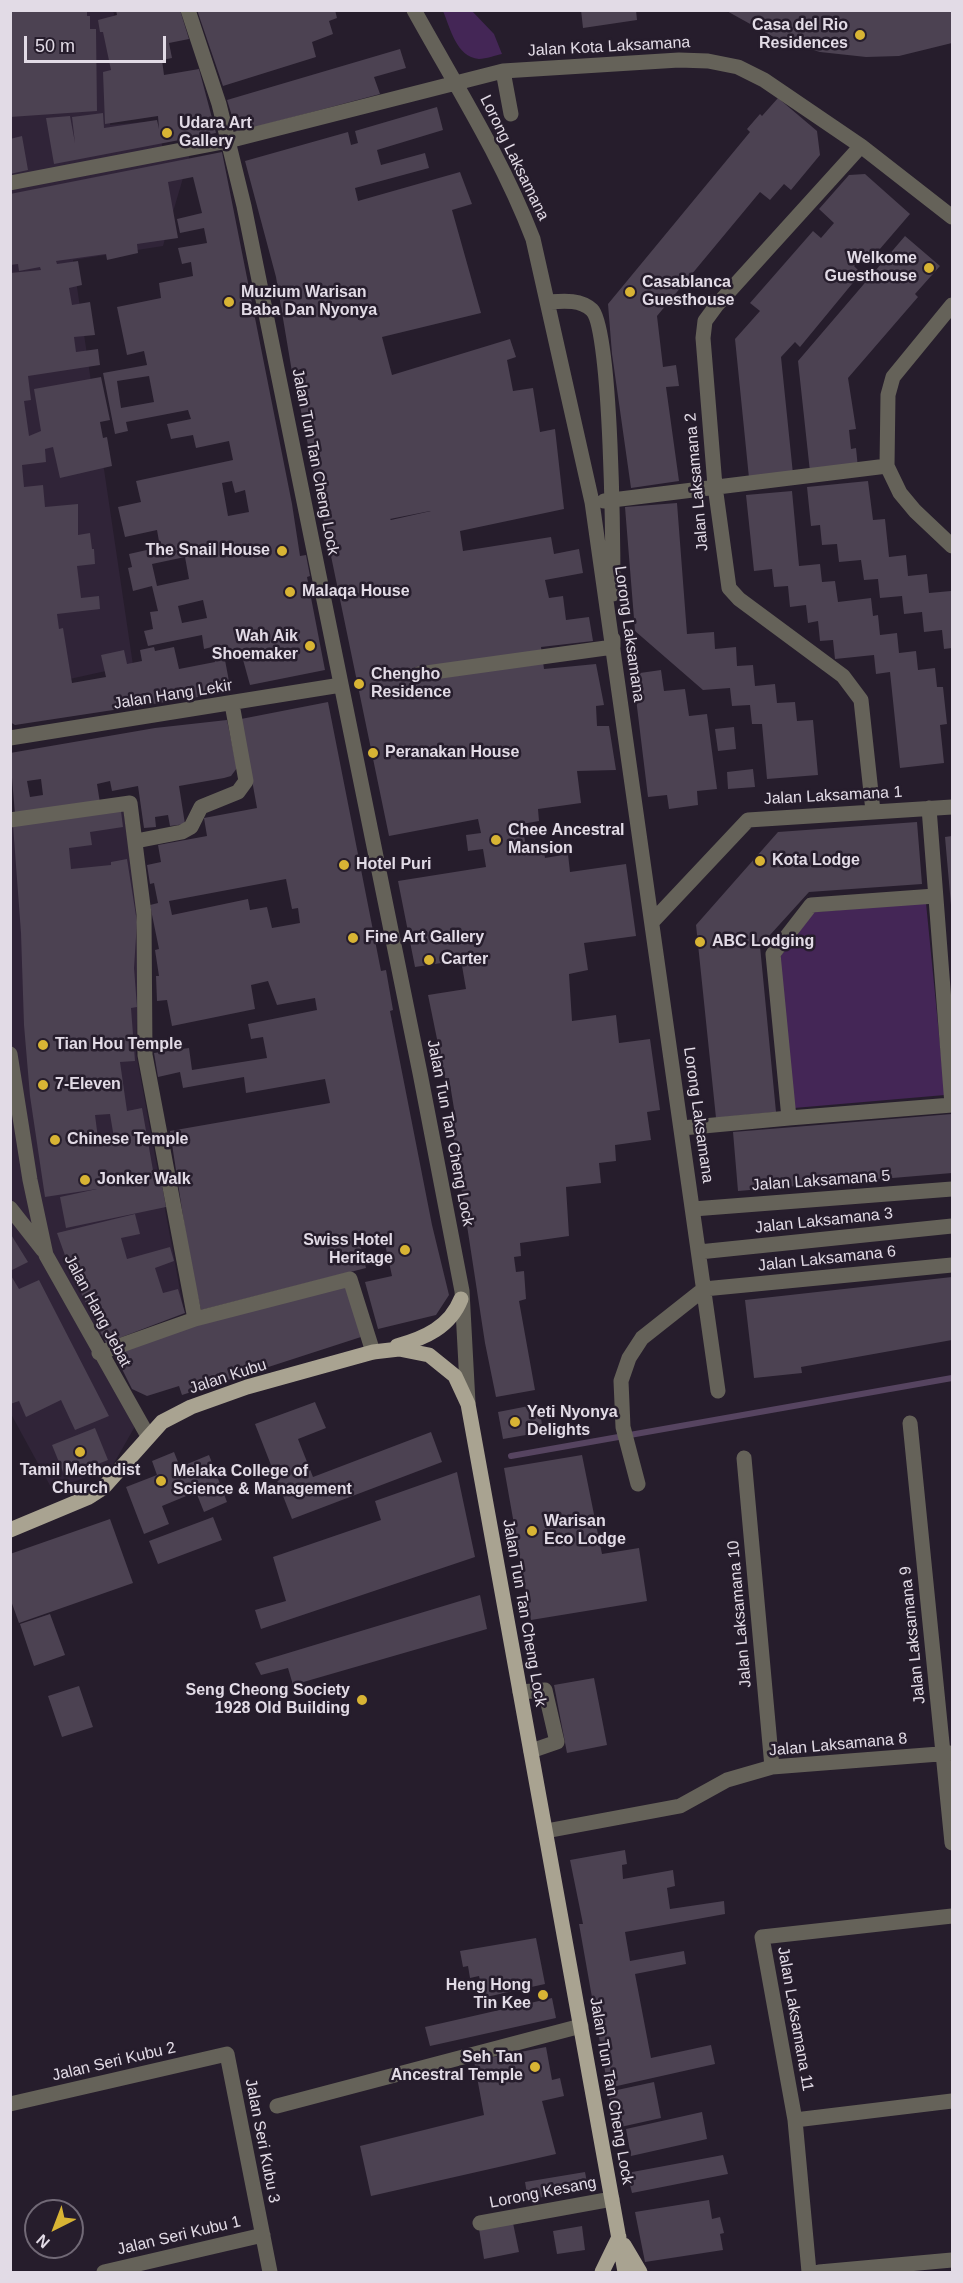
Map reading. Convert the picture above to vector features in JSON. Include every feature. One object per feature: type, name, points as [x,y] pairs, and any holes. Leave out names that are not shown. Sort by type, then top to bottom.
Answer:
[{"type":"main road","points":[[378,1351],[416,1340],[439,1329],[450,1320],[461,1299]]},
{"type":"main road","name":"Jalan Kubu","points":[[10,1530],[89,1497],[103,1488],[162,1422],[191,1407],[247,1388],[378,1351],[415,1351],[436,1359],[455,1376],[468,1404]]},
{"type":"main road","name":"Jalan Tun Tan Cheng Lock","points":[[468,1404],[625,2272]]},
{"type":"main road","points":[[602,2272],[619,2237]]},
{"type":"main road","points":[[619,2237],[640,2272]]},
{"type":"street","name":"Jalan Tun Tan Cheng Lock","points":[[188,10],[228,141],[274,348],[420,1073],[461,1299],[468,1404]]},
{"type":"street","name":"Lorong Laksamana","points":[[414,10],[456,83],[517,199],[533,239],[548,302],[592,502],[718,1391]]},
{"type":"street","name":"Jalan Kota Laksamana","points":[[10,183],[228,141],[503,72],[679,60],[708,61],[738,68],[764,80],[861,146],[952,217]]},
{"type":"street","points":[[503,72],[511,114]]},
{"type":"street","name":"Jalan Laksamana 2","points":[[861,146],[716,306],[705,321],[703,338],[715,486],[729,588],[739,599],[843,676],[861,700],[873,811]]},
{"type":"street","points":[[419,674],[613,647],[613,500],[608,404],[598,326],[593,311],[582,303],[548,302]]},
{"type":"street","points":[[952,305],[893,377],[888,395],[887,466],[907,502],[952,546]]},
{"type":"street","points":[[592,502],[887,466]]},
{"type":"street","name":"Jalan Hang Lekir","points":[[10,738],[341,686]]},
{"type":"street","points":[[136,841],[183,832],[191,827],[201,807],[238,792],[246,781],[232,704]]},
{"type":"street","points":[[10,820],[130,803],[144,914],[145,1055],[195,1319]]},
{"type":"street","name":"Jalan Laksamana 1","points":[[652,922],[748,820],[952,807]]},
{"type":"street","points":[[682,1128],[952,1105],[929,808]]},
{"type":"street","points":[[789,1118],[773,954],[811,905],[935,896]]},
{"type":"street","name":"Jalan Hang Jebat","points":[[10,1054],[30,1180],[46,1255],[99,1353],[148,1436]]},
{"type":"street","name":"Jalan Laksamana 5","points":[[693,1209],[952,1189]]},
{"type":"street","points":[[10,1208],[46,1255]]},
{"type":"street","name":"Jalan Laksamana 3","points":[[699,1252],[952,1226]]},
{"type":"street","name":"Jalan Laksamana 6","points":[[704,1289],[952,1265]]},
{"type":"street","points":[[99,1353],[195,1319],[350,1279],[378,1351]]},
{"type":"street","points":[[638,1484],[623,1427],[621,1381],[629,1358],[642,1338],[704,1289]]},
{"type":"street","name":"Jalan Laksamana 9","points":[[910,1423],[948,1754],[952,1843]]},
{"type":"street","name":"Jalan Laksamana 10","points":[[744,1458],[772,1767]]},
{"type":"street","points":[[520,1692],[545,1690],[557,1742],[531,1751]]},
{"type":"street","name":"Jalan Laksamana 8","points":[[546,1831],[680,1806],[727,1780],[772,1767],[948,1754]]},
{"type":"street","name":"Jalan Laksamana 11","points":[[795,2120],[762,1937],[952,1916]]},
{"type":"street","points":[[277,2106],[581,2026]]},
{"type":"street","name":"Jalan Seri Kubu 2","points":[[10,2104],[227,2054]]},
{"type":"street","name":"Jalan Seri Kubu 3","points":[[227,2054],[270,2272]]},
{"type":"street","points":[[809,2272],[795,2120],[952,2101]]},
{"type":"street","name":"Lorong Kesang","points":[[480,2223],[612,2199]]},
{"type":"street","name":"Jalan Seri Kubu 1","points":[[104,2272],[263,2235]]},
{"type":"street","points":[[819,2272],[952,2260]]},
{"type":"shaded area","points":[[111,10],[114,13],[110,125],[155,121],[163,148],[193,144],[163,246],[73,260],[133,665],[11,692],[10,11]]},
{"type":"shaded area","points":[[443,11],[472,11],[494,34],[502,54],[479,59],[465,53],[451,33]]},
{"type":"shaded area","name":"Jonker Walk","points":[[123,808],[140,916],[136,1053],[183,1306],[95,1337],[142,1414],[113,1465],[53,1491],[11,1414],[10,814]]},
{"type":"shaded area","points":[[926,903],[945,1095],[794,1108],[780,957],[814,912]]},
{"type":"building","points":[[10,10],[87,10],[87,16],[90,16],[90,29],[96,29],[97,111],[10,117]]},
{"type":"building","points":[[116,10],[180,10],[189,39],[169,43],[172,58],[162,60],[164,75],[199,69],[216,133],[54,164],[46,118],[70,116],[75,143],[72,117],[103,113],[104,128],[157,120],[159,129],[158,116],[105,124],[103,72],[111,70],[103,32],[100,32],[98,20],[117,15]]},
{"type":"building","points":[[197,10],[335,10],[337,18],[329,21],[333,34],[312,42],[316,57],[223,86]]},
{"type":"building","points":[[581,10],[636,10],[637,20],[583,28]]},
{"type":"building","name":"Casa del Rio Residences","points":[[725,10],[952,10],[952,43],[899,56],[866,57],[820,52],[779,40]]},
{"type":"building","points":[[400,49],[406,68],[374,77],[380,94],[237,132],[227,100]]},
{"type":"building","points":[[778,98],[817,131],[820,155],[791,190],[784,184],[770,200],[760,192],[657,316],[663,367],[676,365],[679,386],[666,387],[679,481],[631,488],[612,354],[608,304],[750,132],[747,129]]},
{"type":"building","points":[[437,107],[443,130],[377,150],[381,165],[425,153],[429,168],[355,188],[358,201],[460,172],[472,204],[452,210],[481,313],[382,337],[392,375],[510,339],[516,357],[507,360],[513,391],[533,388],[540,432],[555,429],[564,509],[460,531],[463,551],[551,537],[554,554],[579,549],[583,573],[545,580],[549,598],[563,596],[566,620],[589,617],[593,641],[541,647],[544,669],[596,664],[604,705],[596,706],[597,726],[609,726],[616,770],[577,771],[581,803],[538,809],[539,821],[522,824],[526,847],[543,844],[545,858],[568,854],[570,872],[626,864],[636,936],[584,943],[588,970],[569,974],[572,1021],[616,1015],[619,1043],[650,1039],[660,1110],[647,1112],[651,1140],[615,1145],[616,1161],[599,1163],[601,1183],[566,1187],[569,1236],[520,1243],[521,1256],[514,1257],[516,1272],[524,1271],[526,1299],[519,1301],[535,1390],[496,1397],[485,1343],[451,1121],[456,1121],[449,1078],[445,1078],[428,995],[466,989],[461,960],[415,967],[398,881],[486,867],[483,849],[468,851],[466,835],[481,833],[478,819],[389,836],[296,387],[304,385],[301,369],[292,372],[276,277],[245,161],[348,132],[351,145],[358,143],[355,131]],"holes":[[[430,511],[391,520],[390,519]]]},
{"type":"building","points":[[22,136],[28,170],[10,174],[10,139]]},
{"type":"building","points":[[222,152],[292,504],[300,556],[306,555],[310,576],[307,577],[325,670],[250,685],[242,656],[225,660],[231,692],[15,725],[10,722],[10,273],[41,270],[40,267],[19,271],[18,264],[10,265],[10,194]],"holes":[[[193,177],[202,213],[177,219],[180,233],[204,228],[207,243],[178,248],[182,264],[191,262],[193,276],[159,283],[161,298],[117,307],[127,355],[144,351],[147,365],[103,373],[115,434],[128,431],[126,422],[188,410],[191,419],[167,424],[171,439],[193,435],[196,448],[229,441],[233,460],[136,481],[141,502],[118,507],[125,537],[157,530],[160,547],[129,554],[132,567],[128,568],[133,591],[152,586],[158,611],[150,612],[153,629],[144,631],[148,646],[202,635],[204,649],[212,647],[215,662],[179,669],[174,647],[155,651],[154,647],[140,650],[142,661],[127,664],[124,650],[101,655],[106,677],[72,683],[63,628],[59,629],[57,614],[100,609],[99,596],[81,598],[77,566],[95,564],[94,549],[92,549],[90,533],[78,535],[78,504],[45,507],[43,485],[24,487],[22,465],[46,462],[45,449],[53,447],[60,478],[112,466],[107,437],[103,438],[100,422],[110,420],[101,377],[34,389],[41,431],[29,436],[24,401],[31,400],[28,376],[100,365],[98,349],[76,352],[74,337],[95,335],[90,302],[72,305],[69,288],[82,285],[78,261],[57,264],[56,261],[106,254],[107,260],[138,253],[137,244],[178,238],[168,182]],[[149,376],[154,402],[121,408],[117,381]],[[232,481],[235,493],[245,490],[249,512],[228,516],[222,483]],[[185,557],[189,579],[157,586],[152,564]],[[203,600],[207,618],[182,623],[178,606]]]},
{"type":"building","points":[[865,174],[910,214],[873,257],[867,251],[854,266],[861,273],[800,347],[795,342],[781,357],[793,474],[749,478],[735,339],[760,311],[750,303],[813,231],[821,238],[834,223],[819,209],[849,175]]},
{"type":"building","points":[[905,236],[940,266],[915,294],[918,297],[848,378],[856,429],[849,430],[851,449],[856,448],[858,468],[810,472],[798,361]]},
{"type":"building","points":[[868,481],[873,520],[885,519],[889,557],[906,555],[908,576],[927,574],[929,593],[951,591],[952,648],[944,649],[942,630],[924,632],[922,612],[904,614],[902,596],[880,598],[878,579],[864,580],[861,560],[839,562],[837,544],[822,545],[820,525],[811,526],[807,487]]},
{"type":"building","points":[[792,491],[799,566],[820,564],[822,582],[835,581],[838,602],[871,598],[873,616],[878,615],[880,635],[897,633],[899,653],[916,651],[918,670],[935,668],[937,687],[943,687],[947,724],[940,725],[944,763],[900,768],[890,672],[876,674],[874,655],[835,659],[833,640],[820,641],[818,621],[808,623],[806,605],[790,607],[788,586],[774,587],[772,569],[754,571],[746,495]]},
{"type":"building","points":[[677,503],[687,634],[714,632],[715,649],[736,647],[737,666],[753,665],[755,686],[775,684],[777,703],[795,702],[797,721],[813,720],[818,775],[767,779],[762,724],[752,724],[750,705],[732,706],[730,688],[703,690],[635,631],[625,507]]},
{"type":"building","points":[[661,670],[664,691],[685,689],[689,716],[707,714],[717,789],[697,791],[698,805],[669,809],[667,795],[648,797],[633,674]]},
{"type":"building","points":[[328,702],[381,971],[386,970],[393,1010],[390,1011],[432,1225],[449,1295],[436,1315],[378,1329],[365,1282],[392,1276],[383,1235],[359,1240],[366,1268],[201,1310],[190,1262],[170,1131],[330,1103],[325,1079],[246,1093],[244,1077],[183,1088],[180,1072],[158,1077],[154,1053],[189,1048],[192,1070],[267,1058],[263,1037],[251,1039],[248,1024],[317,1010],[315,998],[277,1005],[268,981],[251,985],[255,1009],[172,1026],[167,1000],[157,1001],[156,976],[159,976],[155,950],[159,949],[150,905],[158,903],[154,883],[150,884],[147,865],[161,862],[158,845],[207,836],[204,818],[257,808],[241,719]],"holes":[[[286,879],[292,909],[298,908],[300,923],[272,928],[267,907],[250,910],[248,899],[172,915],[169,901]]]},
{"type":"building","points":[[227,720],[237,768],[231,776],[179,786],[185,824],[170,826],[168,815],[155,817],[156,827],[144,828],[138,786],[112,791],[110,781],[97,784],[100,803],[15,815],[10,753],[155,728]],"holes":[[[41,779],[43,795],[30,797],[27,781]]]},
{"type":"building","points":[[734,727],[736,749],[718,751],[715,729]]},
{"type":"building","points":[[753,769],[755,787],[728,789],[727,772]]},
{"type":"building","points":[[121,811],[123,827],[90,832],[92,845],[69,848],[71,869],[111,865],[111,862],[127,859],[137,922],[134,968],[137,1007],[131,1008],[135,1061],[120,1062],[127,1111],[142,1108],[154,1176],[160,1174],[166,1207],[66,1228],[60,1197],[97,1189],[45,1197],[30,1096],[13,825]],"holes":[[[110,1114],[115,1144],[99,1146],[95,1115]]]},
{"type":"building","points":[[917,822],[922,884],[809,892],[760,946],[776,1112],[716,1118],[696,925],[778,832]]},
{"type":"building","points":[[952,836],[952,905],[951,905],[945,837]]},
{"type":"building","points":[[952,1114],[952,1173],[738,1191],[733,1132]]},
{"type":"building","points":[[135,1214],[140,1234],[121,1238],[127,1259],[170,1247],[174,1261],[155,1268],[163,1293],[178,1289],[185,1313],[106,1343],[72,1275],[57,1233]]},
{"type":"building","points":[[10,1233],[28,1262],[10,1271]]},
{"type":"building","points":[[10,1274],[19,1289],[39,1280],[109,1416],[75,1430],[61,1400],[26,1417],[19,1401],[10,1404]]},
{"type":"building","points":[[952,1277],[952,1340],[801,1367],[802,1373],[754,1378],[745,1300]]},
{"type":"building","points":[[346,1286],[361,1337],[182,1395],[179,1386],[147,1396],[132,1389],[114,1353],[161,1335]]},
{"type":"building","points":[[315,1402],[326,1428],[298,1439],[313,1477],[431,1432],[442,1462],[292,1519],[255,1424]]},
{"type":"building","points":[[539,1404],[543,1432],[503,1439],[498,1412]]},
{"type":"building","name":"Tamil Methodist Church","points":[[95,1428],[108,1460],[65,1477],[52,1445]]},
{"type":"building","points":[[174,1452],[180,1467],[209,1455],[227,1502],[204,1512],[196,1492],[162,1506],[169,1524],[144,1534],[126,1487],[157,1475],[152,1461]]},
{"type":"building","points":[[582,1455],[602,1554],[639,1548],[647,1601],[531,1620],[504,1468]]},
{"type":"building","points":[[457,1472],[475,1557],[261,1629],[255,1610],[286,1601],[273,1557],[381,1520],[375,1501]]},
{"type":"building","points":[[213,1517],[222,1540],[158,1564],[149,1541]]},
{"type":"building","points":[[110,1519],[133,1583],[19,1623],[10,1598],[10,1554]]},
{"type":"building","points":[[480,1595],[487,1629],[293,1685],[288,1668],[261,1675],[255,1663]]},
{"type":"building","points":[[50,1614],[65,1655],[34,1666],[20,1624]]},
{"type":"building","points":[[594,1678],[607,1745],[567,1753],[554,1685]]},
{"type":"building","points":[[79,1686],[93,1727],[62,1737],[48,1696]]},
{"type":"building","points":[[625,1850],[627,1864],[622,1865],[623,1879],[673,1870],[675,1886],[667,1888],[670,1909],[724,1901],[725,1914],[625,1932],[630,1961],[684,1951],[686,1964],[635,1974],[651,2058],[711,2045],[715,2064],[608,2088],[579,1924],[583,1924],[570,1860]]},
{"type":"building","points":[[536,1938],[545,1984],[477,1999],[474,1987],[481,1985],[479,1976],[470,1978],[468,1966],[463,1967],[460,1951]]},
{"type":"building","points":[[552,1998],[556,2018],[430,2046],[425,2027]]},
{"type":"building","points":[[546,2047],[552,2080],[560,2078],[564,2096],[542,2101],[556,2154],[371,2196],[360,2146],[484,2115],[474,2061]]},
{"type":"building","points":[[654,2082],[661,2118],[616,2128],[608,2092]]},
{"type":"building","points":[[702,2112],[707,2139],[631,2156],[626,2129]]},
{"type":"building","points":[[723,2155],[728,2174],[632,2193],[627,2173]]},
{"type":"building","points":[[585,2172],[588,2188],[528,2200],[525,2182]]},
{"type":"building","points":[[709,2200],[712,2219],[720,2217],[724,2233],[720,2234],[723,2250],[645,2262],[635,2212]]},
{"type":"building","points":[[513,2223],[519,2252],[484,2259],[479,2229]]},
{"type":"building","points":[[582,2226],[585,2250],[557,2254],[553,2231]]},
{"type":"waterway","points":[[511,1456],[952,1378]]},
{"type":"place","name":"Casa del Rio Residences","points":[[860,35]]},
{"type":"place","name":"Udara Art Gallery","points":[[167,133]]},
{"type":"place","name":"Welkome Guesthouse","points":[[929,268]]},
{"type":"place","name":"Casablanca Guesthouse","points":[[630,292]]},
{"type":"place","name":"Muzium Warisan Baba Dan Nyonya","points":[[229,302]]},
{"type":"place","name":"The Snail House","points":[[282,551]]},
{"type":"place","name":"Malaqa House","points":[[290,592]]},
{"type":"place","name":"Wah Aik Shoemaker","points":[[310,646]]},
{"type":"place","name":"Chengho Residence","points":[[359,684]]},
{"type":"place","name":"Peranakan House","points":[[373,753]]},
{"type":"place","name":"Chee Ancestral Mansion","points":[[496,840]]},
{"type":"place","name":"Kota Lodge","points":[[760,861]]},
{"type":"place","name":"Hotel Puri","points":[[344,865]]},
{"type":"place","name":"Fine Art Gallery","points":[[353,938]]},
{"type":"place","name":"ABC Lodging","points":[[700,942]]},
{"type":"place","name":"Carter","points":[[429,960]]},
{"type":"place","name":"Tian Hou Temple","points":[[43,1045]]},
{"type":"place","name":"7-Eleven","points":[[43,1085]]},
{"type":"place","name":"Chinese Temple","points":[[55,1140]]},
{"type":"place","name":"Jonker Walk","points":[[85,1180]]},
{"type":"place","name":"Swiss Hotel Heritage","points":[[405,1250]]},
{"type":"place","name":"Yeti Nyonya Delights","points":[[515,1422]]},
{"type":"place","name":"Tamil Methodist Church","points":[[80,1452]]},
{"type":"place","name":"Melaka College of Science & Management","points":[[161,1481]]},
{"type":"place","name":"Warisan Eco Lodge","points":[[532,1531]]},
{"type":"place","name":"Seng Cheong Society 1928 Old Building","points":[[362,1700]]},
{"type":"place","name":"Heng Hong Tin Kee","points":[[543,1995]]},
{"type":"place","name":"Seh Tan Ancestral Temple","points":[[535,2067]]}]
